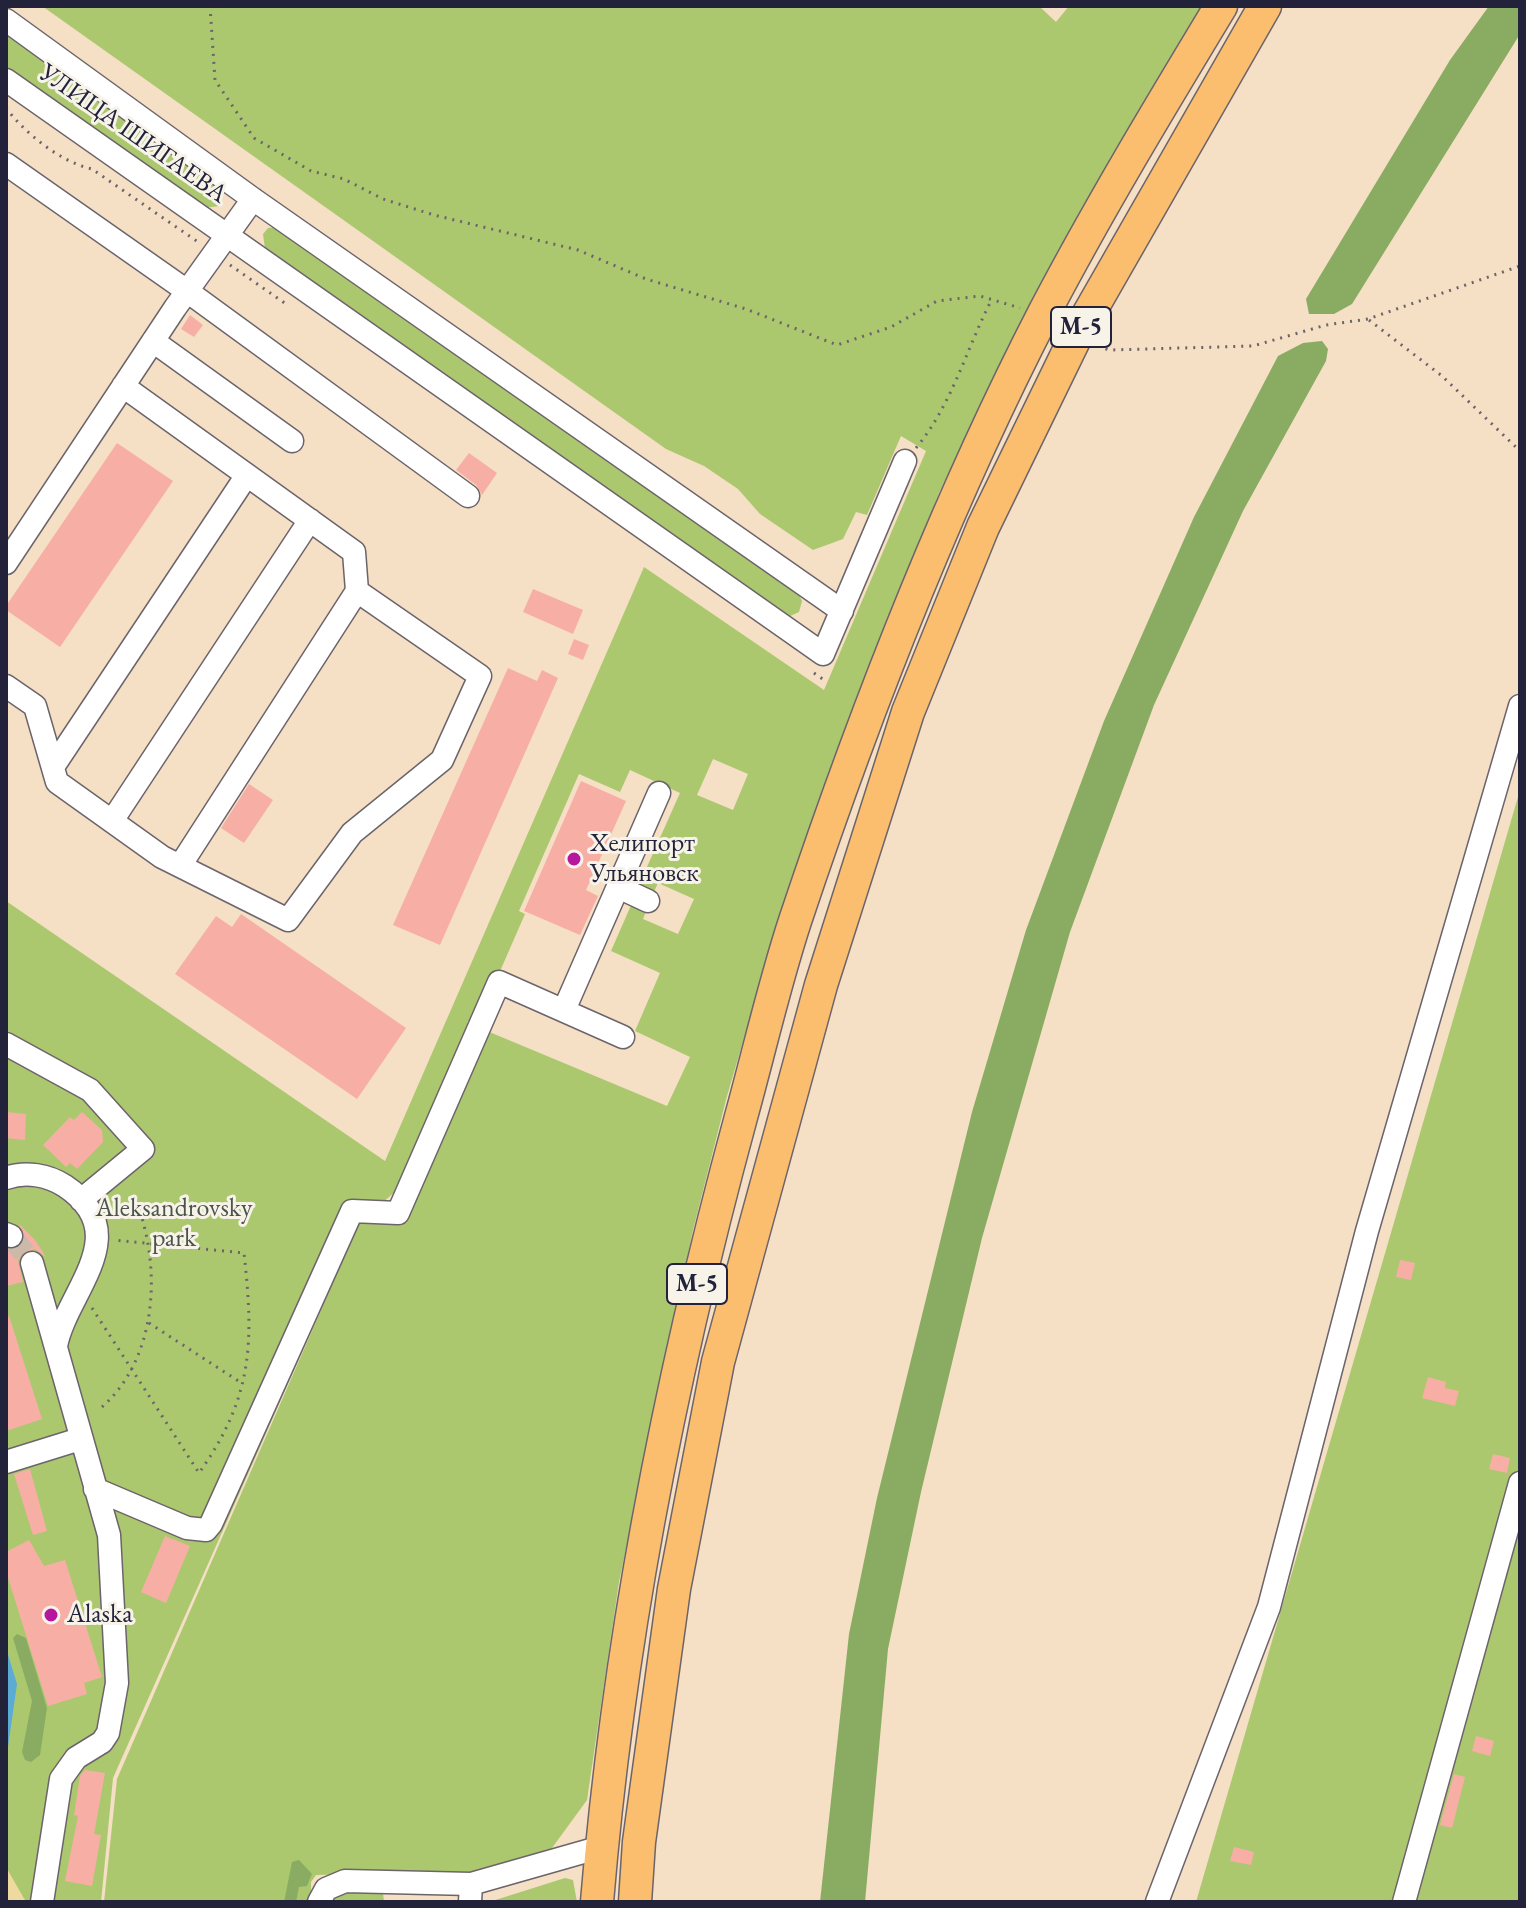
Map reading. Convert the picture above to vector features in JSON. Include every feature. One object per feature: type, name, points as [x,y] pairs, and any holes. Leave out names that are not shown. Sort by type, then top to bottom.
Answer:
[{"type":"highway","name":"М-5","points":[[597,1902],[601,1847],[636,1582],[662,1446],[702,1261],[794,925],[897,640],[958,496],[1042,318],[1100,208],[1221,6]]},
{"type":"highway","name":"М-5","points":[[635,1902],[639,1842],[674,1589],[718,1362],[821,985],[908,712],[983,527],[1076,336],[1265,6]]},
{"type":"street","points":[[6,20],[253,199],[842,611],[905,461]]},
{"type":"street","name":"УЛИЦА ШИГАЕВА","points":[[6,80],[823,654],[842,611]]},
{"type":"street","points":[[6,164],[187,291],[468,496]]},
{"type":"street","points":[[6,563],[153,341],[253,199]]},
{"type":"street","points":[[153,341],[292,441]]},
{"type":"street","points":[[123,386],[354,552],[357,591],[180,866]]},
{"type":"street","points":[[53,767],[247,475]]},
{"type":"street","points":[[112,821],[310,520]]},
{"type":"street","points":[[6,686],[35,706],[57,782],[180,866],[288,920],[352,833],[442,760],[480,676],[357,591]]},
{"type":"street","points":[[1157,1902],[1269,1607],[1367,1231],[1520,706]]},
{"type":"street","points":[[564,1010],[659,793]]},
{"type":"street","points":[[618,887],[648,901]]},
{"type":"street","points":[[95,1489],[187,1528],[206,1530],[216,1515],[352,1211],[398,1213],[499,982],[623,1037]]},
{"type":"street","points":[[6,1044],[90,1090],[143,1149],[81,1200]]},
{"type":"street","points":[[6,1178],[42,1176],[59,1182],[81,1200],[93,1223],[97,1252],[88,1278],[60,1326],[55,1351]]},
{"type":"street","points":[[32,1263],[109,1535],[117,1683],[108,1733],[102,1742],[76,1758],[61,1779],[42,1902]]},
{"type":"street","points":[[6,1462],[80,1439]]},
{"type":"street","points":[[1404,1902],[1520,1483]]},
{"type":"street","points":[[319,1902],[326,1889],[334,1883],[390,1892],[470,1893],[601,1847]]},
{"type":"path","points":[[210,6],[215,80],[254,138],[311,171],[344,179],[383,199],[434,215],[578,250],[646,279],[746,309],[837,345],[891,327],[937,301],[980,296],[1042,318]]},
{"type":"path","points":[[6,108],[19,125],[76,166],[92,169],[292,308]]},
{"type":"path","points":[[1076,336],[1109,350],[1253,346],[1326,325],[1368,319],[1520,266]]},
{"type":"path","points":[[905,461],[953,392],[968,346],[992,299]]},
{"type":"path","points":[[1368,319],[1442,376],[1520,451]]},
{"type":"path","points":[[811,670],[824,680]]},
{"type":"path","points":[[102,1407],[119,1391],[133,1371],[148,1323],[152,1277],[141,1215]]},
{"type":"path","points":[[92,1308],[199,1473],[225,1436],[243,1384],[252,1320],[244,1253],[111,1239]]},
{"type":"path","points":[[148,1323],[243,1384]]},
{"type":"green space","name":"Aleksandrovsky park","points":[[42,6],[1039,6],[1056,22],[1069,6],[1202,6],[1030,305],[939,493],[862,689],[780,916],[727,1096],[693,1230],[619,1582],[587,1800],[552,1848],[536,1859],[491,1872],[316,1875],[311,1882],[311,1902],[104,1902],[117,1779],[342,1262],[113,1778],[101,1902],[6,1902],[6,901],[385,1161],[644,567],[824,690],[926,451],[901,436],[867,515],[856,512],[843,539],[813,550],[760,514],[738,489],[704,466],[666,449]],"holes":[[[713,759],[748,774],[733,810],[697,795]],[[630,770],[680,793],[638,887],[653,894],[658,883],[694,899],[678,934],[643,919],[647,909],[632,903],[611,951],[660,973],[635,1031],[690,1057],[667,1106],[487,1031],[400,1225],[359,1223],[397,1190],[470,1024],[467,1023],[494,985],[525,914],[519,911],[579,774],[620,792]]]},
{"type":"green space","points":[[1489,6],[1520,6],[1520,34],[1352,304],[1334,314],[1309,314],[1306,299],[1450,60]]},
{"type":"green space","points":[[6,35],[216,184],[223,192],[220,206],[204,208],[6,70]]},
{"type":"green space","points":[[278,227],[798,593],[802,601],[799,612],[788,617],[265,249],[263,234],[268,228]]},
{"type":"green space","points":[[1322,341],[1328,349],[1326,361],[1243,511],[1154,705],[1070,932],[982,1238],[921,1492],[888,1649],[865,1902],[820,1902],[849,1634],[877,1498],[972,1112],[1026,930],[1104,721],[1194,517],[1278,356],[1303,343]]},
{"type":"green space","points":[[1520,790],[1520,1902],[1196,1902]]},
{"type":"green space","points":[[17,1634],[26,1638],[47,1708],[40,1755],[31,1762],[25,1760],[22,1752],[32,1701],[13,1638]]},
{"type":"green space","points":[[299,1860],[312,1874],[307,1886],[299,1887],[296,1902],[284,1902],[292,1862]]},
{"type":"green space","points":[[565,1878],[573,1880],[577,1902],[489,1902]]},
{"type":"green space","points":[[351,1887],[383,1893],[384,1902],[330,1902]]},
{"type":"sand","points":[[6,1867],[26,1902],[6,1902]]},
{"type":"water","points":[[6,1648],[17,1684],[6,1761]]},
{"type":"building","points":[[190,315],[203,325],[194,337],[181,329]]},
{"type":"building","points":[[117,443],[173,481],[60,647],[6,610],[6,606]]},
{"type":"building","points":[[469,453],[497,473],[482,495],[476,485],[456,470]]},
{"type":"building","points":[[533,589],[583,610],[573,634],[523,612]]},
{"type":"building","points":[[574,639],[589,645],[583,660],[568,654]]},
{"type":"building","points":[[508,668],[537,681],[542,670],[558,678],[440,945],[393,925]]},
{"type":"building","name":"Хелипорт Ульяновск","points":[[581,781],[626,801],[586,890],[598,896],[580,935],[524,911]]},
{"type":"building","points":[[249,784],[273,800],[244,843],[221,828]]},
{"type":"building","points":[[241,914],[406,1028],[357,1099],[175,974],[216,916],[232,927]]},
{"type":"building","points":[[6,1112],[26,1114],[25,1140],[6,1138]]},
{"type":"building","points":[[82,1112],[102,1130],[103,1142],[77,1169],[70,1163],[66,1167],[43,1145],[70,1117],[74,1120]]},
{"type":"building","points":[[19,1224],[46,1257],[35,1249],[23,1253],[18,1260],[23,1282],[6,1286],[6,1249],[19,1247],[24,1240]]},
{"type":"building","points":[[1400,1260],[1415,1263],[1411,1280],[1396,1277]]},
{"type":"building","points":[[6,1316],[9,1316],[42,1419],[6,1431]]},
{"type":"building","points":[[1428,1377],[1446,1382],[1445,1388],[1459,1391],[1455,1406],[1422,1398]]},
{"type":"building","points":[[1493,1454],[1510,1458],[1507,1473],[1489,1469]]},
{"type":"building","points":[[30,1469],[47,1531],[33,1535],[14,1474]]},
{"type":"building","points":[[165,1536],[190,1546],[166,1603],[141,1592]]},
{"type":"building","name":"Alaska","points":[[29,1540],[44,1566],[65,1560],[102,1677],[84,1683],[87,1694],[48,1706],[6,1571],[6,1552]]},
{"type":"building","points":[[1476,1736],[1494,1741],[1490,1756],[1472,1751]]},
{"type":"building","points":[[85,1770],[105,1773],[94,1834],[101,1835],[92,1886],[65,1881],[78,1816],[74,1815],[80,1776]]},
{"type":"building","points":[[1454,1774],[1465,1777],[1452,1828],[1440,1825]]},
{"type":"building","points":[[1234,1847],[1254,1852],[1251,1865],[1230,1861]]},
{"type":"tunnel","points":[[11,1236],[32,1263]]},
{"type":"place","name":"Хелипорт Ульяновск","points":[[574,859]]},
{"type":"place","name":"Alaska","points":[[51,1615]]}]
